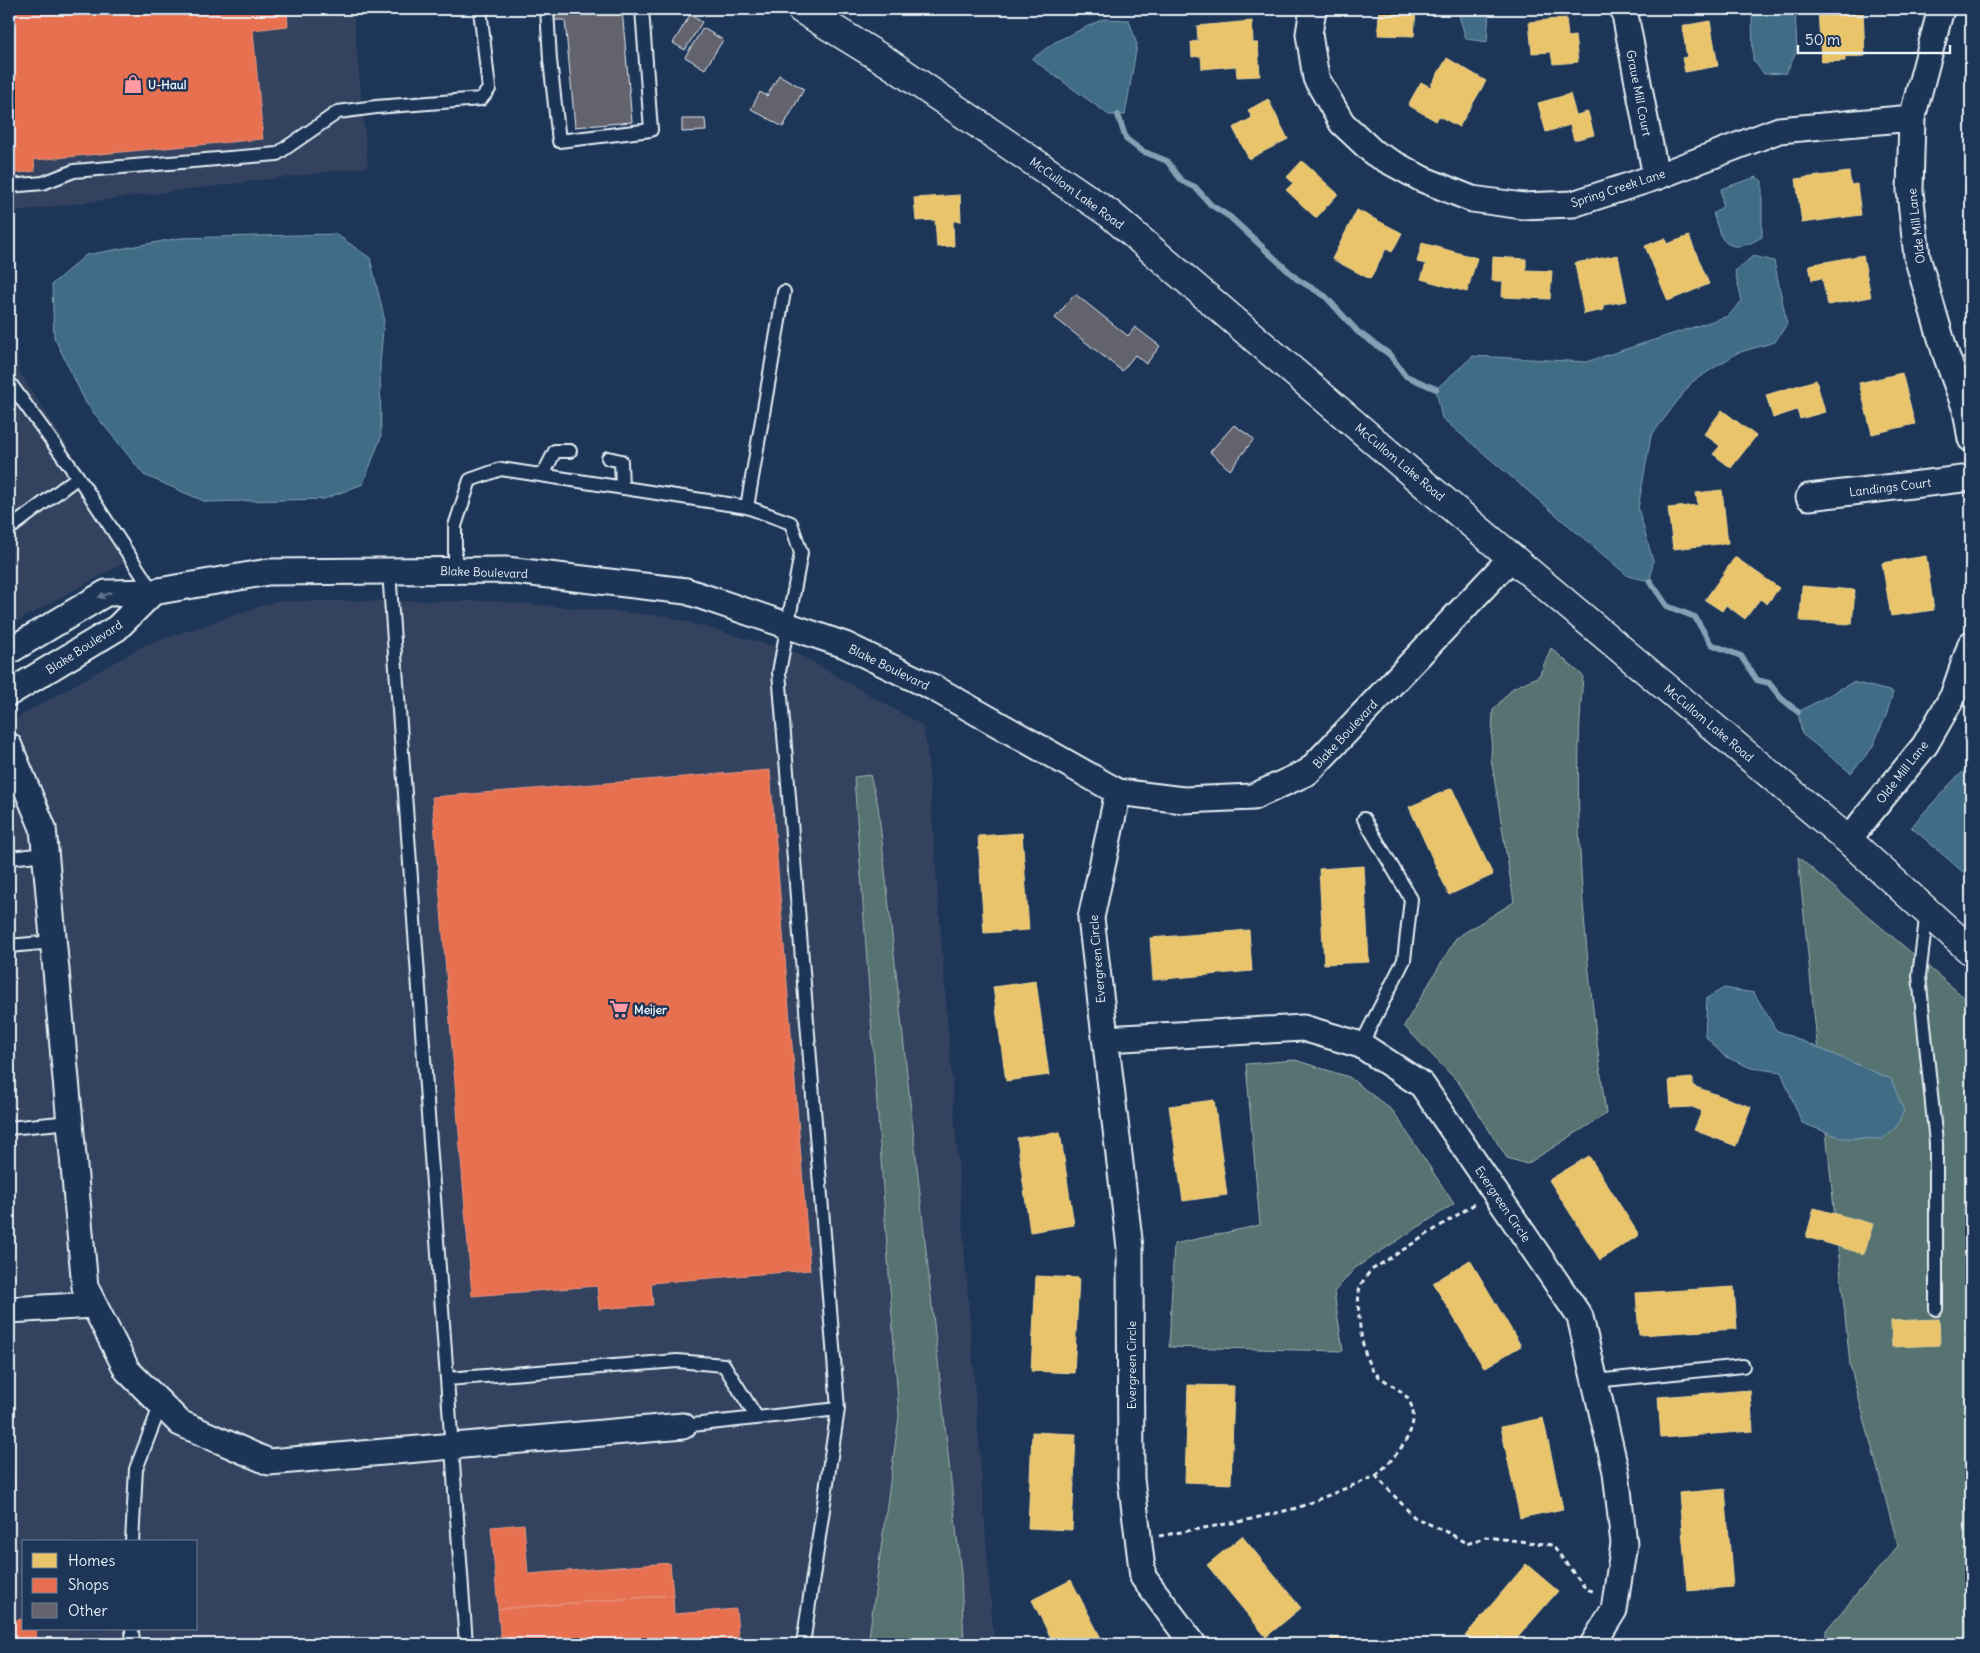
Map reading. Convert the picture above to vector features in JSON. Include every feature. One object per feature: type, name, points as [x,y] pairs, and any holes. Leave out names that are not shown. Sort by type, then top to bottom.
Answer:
[{"type":"street","name":"McCullom Lake Road","points":[[801,9],[889,63],[1110,214],[1512,557],[1848,840],[1971,951]]},
{"type":"street","name":"Spring Creek Lane","points":[[1313,9],[1309,34],[1316,78],[1342,123],[1374,153],[1422,178],[1472,199],[1523,206],[1573,204],[1656,177],[1780,130],[1912,118]]},
{"type":"street","name":"Graue Mill Court","points":[[1624,9],[1656,177]]},
{"type":"street","name":"Olde Mill Lane","points":[[1941,9],[1912,118],[1910,191],[1917,257],[1966,410],[1971,439]]},
{"type":"street","name":"Landings Court","points":[[1809,497],[1971,478]]},
{"type":"street","name":"Blake Boulevard","points":[[9,651],[106,593],[152,592],[268,572],[506,570],[686,592],[845,645],[934,688],[1118,792],[1183,800],[1253,797],[1308,772],[1512,557]]},
{"type":"street","name":"Blake Boulevard","points":[[9,693],[117,628],[152,592]]},
{"type":"street","name":"Olde Mill Lane","points":[[1848,840],[1925,744],[1953,696],[1971,644]]},
{"type":"street","points":[[9,746],[43,828],[86,1287],[127,1370],[180,1423],[268,1462],[683,1426]]},
{"type":"street","name":"Evergreen Circle","points":[[1118,792],[1091,918],[1130,1248],[1131,1479],[1142,1577],[1193,1644]]},
{"type":"street","name":"Evergreen Circle","points":[[1105,1039],[1303,1028],[1362,1045],[1422,1085],[1580,1317],[1616,1472],[1624,1544],[1614,1610],[1593,1644]]},
{"type":"street","points":[[9,1310],[94,1305]]},
{"type":"lane","points":[[9,186],[43,183],[74,171],[277,154],[338,112],[376,106],[481,99],[488,89],[480,9]]},
{"type":"lane","points":[[547,9],[550,60],[559,140],[651,130],[642,9]]},
{"type":"lane","points":[[747,507],[784,292]]},
{"type":"lane","points":[[9,382],[78,477],[152,592]]},
{"type":"lane","points":[[543,476],[555,451],[570,451]]},
{"type":"lane","points":[[608,458],[621,461],[622,488]]},
{"type":"lane","points":[[455,570],[455,526],[470,480],[501,469],[747,507],[791,523],[801,552],[786,625],[779,672],[838,1409],[803,1644]]},
{"type":"lane","points":[[9,529],[78,477]]},
{"type":"lane","points":[[390,570],[466,1644]]},
{"type":"lane","points":[[1362,1045],[1404,960],[1411,899],[1364,820]]},
{"type":"lane","points":[[9,858],[45,854]]},
{"type":"lane","points":[[1927,911],[1919,976],[1936,1143],[1936,1309]]},
{"type":"lane","points":[[9,946],[53,942]]},
{"type":"lane","points":[[9,1128],[70,1122]]},
{"type":"lane","points":[[447,1379],[676,1361],[724,1365],[757,1418]]},
{"type":"lane","points":[[1595,1381],[1743,1366]]},
{"type":"lane","points":[[132,1540],[136,1468],[161,1404]]},
{"type":"lane","points":[[683,1426],[838,1409]]},
{"type":"lane","points":[[132,1630],[132,1644]]},
{"type":"path","points":[[1138,1540],[1243,1521],[1297,1508],[1376,1476],[1394,1458],[1412,1429],[1413,1408],[1404,1395],[1373,1371],[1366,1358],[1358,1303],[1361,1286],[1370,1271],[1494,1191]]},
{"type":"path","points":[[1376,1476],[1414,1517],[1452,1534],[1467,1544],[1486,1537],[1552,1545],[1586,1589],[1616,1596]]},
{"type":"shaded area","points":[[9,9],[353,9],[368,167],[9,212]]},
{"type":"shaded area","points":[[1457,9],[1489,9],[1487,42],[1466,39]]},
{"type":"shaded area","points":[[1757,9],[1795,9],[1797,51],[1786,73],[1764,74],[1753,60],[1752,17]]},
{"type":"shaded area","points":[[1103,19],[1129,20],[1137,45],[1125,115],[1109,115],[1032,59],[1055,42]]},
{"type":"shaded area","points":[[1756,177],[1762,181],[1762,237],[1742,246],[1726,243],[1719,232],[1713,214],[1723,206],[1721,189]]},
{"type":"shaded area","points":[[336,234],[370,258],[384,317],[380,365],[381,437],[363,484],[324,499],[206,502],[144,475],[86,403],[54,337],[52,284],[86,255],[180,238]]},
{"type":"shaded area","points":[[1753,256],[1774,261],[1787,324],[1775,342],[1737,353],[1692,382],[1651,436],[1638,508],[1653,561],[1650,581],[1628,576],[1442,418],[1436,389],[1473,356],[1586,362],[1728,316],[1742,301],[1735,271]]},
{"type":"shaded area","points":[[9,257],[19,371],[138,555],[9,626]]},
{"type":"shaded area","points":[[276,601],[492,601],[667,616],[797,653],[922,725],[927,747],[994,1644],[9,1644],[9,722],[145,645]]},
{"type":"shaded area","points":[[1853,682],[1893,692],[1887,713],[1872,748],[1851,773],[1802,734],[1798,712]]},
{"type":"shaded area","points":[[1967,768],[1971,771],[1971,879],[1911,827]]},
{"type":"shaded area","points":[[1724,988],[1754,993],[1776,1030],[1891,1079],[1904,1111],[1897,1126],[1883,1139],[1842,1138],[1802,1123],[1781,1072],[1751,1068],[1724,1056],[1705,1036],[1707,998]]},
{"type":"green space","points":[[1551,648],[1583,676],[1578,786],[1582,896],[1606,1114],[1527,1164],[1507,1158],[1459,1083],[1404,1026],[1456,938],[1514,902],[1491,758],[1493,710],[1513,688],[1539,676]]},
{"type":"green space","points":[[870,775],[878,805],[961,1574],[964,1644],[868,1644],[899,1416],[854,777]]},
{"type":"green space","points":[[1798,857],[1971,1003],[1971,1644],[1826,1644],[1826,1630],[1898,1546],[1850,1365]]},
{"type":"green space","points":[[1295,1060],[1349,1077],[1393,1111],[1454,1204],[1355,1268],[1334,1292],[1343,1351],[1169,1347],[1174,1244],[1260,1225],[1246,1064]]},
{"type":"building: Homes","points":[[1373,9],[1416,9],[1414,36],[1378,35],[1379,10]]},
{"type":"building: Homes","points":[[1818,9],[1863,9],[1865,56],[1845,57],[1845,61],[1821,62]]},
{"type":"building: Homes","points":[[1566,18],[1568,37],[1575,36],[1578,62],[1553,64],[1551,52],[1532,53],[1529,22]]},
{"type":"building: Homes","points":[[1252,21],[1253,43],[1258,43],[1260,76],[1237,77],[1236,66],[1202,69],[1201,56],[1192,57],[1191,42],[1198,41],[1197,26]]},
{"type":"building: Homes","points":[[1710,21],[1718,66],[1685,72],[1682,58],[1687,57],[1682,26]]},
{"type":"building: Homes","points":[[1447,58],[1486,81],[1459,127],[1439,116],[1436,121],[1408,105],[1421,82],[1430,87]]},
{"type":"building: Homes","points":[[1570,94],[1576,115],[1588,112],[1594,135],[1574,140],[1570,125],[1546,132],[1538,103]]},
{"type":"building: Homes","points":[[1268,99],[1288,139],[1249,159],[1233,128],[1252,118],[1248,110]]},
{"type":"building: Homes","points":[[1302,161],[1338,194],[1316,218],[1286,190],[1293,183],[1287,177]]},
{"type":"building: Homes","points":[[1849,172],[1851,185],[1857,184],[1861,215],[1802,223],[1796,179]]},
{"type":"building: Homes","points":[[960,195],[961,221],[953,221],[954,246],[937,247],[935,220],[916,221],[914,198]]},
{"type":"building: Homes","points":[[1357,210],[1402,233],[1392,252],[1386,249],[1370,279],[1332,259]]},
{"type":"building: Homes","points":[[1689,236],[1709,284],[1668,301],[1645,246],[1665,238],[1667,244]]},
{"type":"building: Homes","points":[[1422,243],[1477,258],[1467,292],[1421,279],[1426,264],[1417,262]]},
{"type":"building: Homes","points":[[1618,255],[1627,301],[1603,305],[1604,310],[1584,314],[1575,263]]},
{"type":"building: Homes","points":[[1863,255],[1871,297],[1828,305],[1822,278],[1812,280],[1809,265]]},
{"type":"building: Homes","points":[[1493,257],[1526,259],[1526,270],[1552,271],[1550,299],[1502,297],[1503,281],[1492,281]]},
{"type":"building: Homes","points":[[1902,373],[1915,424],[1872,434],[1859,383]]},
{"type":"building: Homes","points":[[1816,380],[1825,412],[1800,419],[1797,410],[1773,418],[1766,395]]},
{"type":"building: Homes","points":[[1722,410],[1756,436],[1731,468],[1713,454],[1720,446],[1704,434]]},
{"type":"building: Homes","points":[[1722,490],[1728,543],[1673,549],[1668,508],[1698,505],[1696,493]]},
{"type":"building: Homes","points":[[1926,556],[1934,610],[1891,616],[1882,563]]},
{"type":"building: Homes","points":[[1735,557],[1779,588],[1767,604],[1760,599],[1745,619],[1726,605],[1722,611],[1705,600]]},
{"type":"building: Homes","points":[[1802,586],[1855,590],[1852,624],[1800,621]]},
{"type":"building: Homes","points":[[1452,788],[1493,875],[1449,895],[1409,807]]},
{"type":"building: Homes","points":[[1022,833],[1029,930],[984,933],[978,836]]},
{"type":"building: Homes","points":[[1364,866],[1369,962],[1324,964],[1319,869]]},
{"type":"building: Homes","points":[[1249,930],[1252,971],[1153,980],[1150,938]]},
{"type":"building: Homes","points":[[1036,981],[1049,1075],[1006,1081],[993,987]]},
{"type":"building: Homes","points":[[1693,1078],[1693,1086],[1751,1107],[1736,1146],[1694,1130],[1702,1111],[1692,1107],[1671,1108],[1669,1080]]},
{"type":"building: Homes","points":[[1214,1100],[1227,1195],[1183,1201],[1169,1106]]},
{"type":"building: Homes","points":[[1060,1132],[1074,1225],[1030,1232],[1017,1138]]},
{"type":"building: Homes","points":[[1589,1156],[1639,1235],[1600,1260],[1549,1180]]},
{"type":"building: Homes","points":[[1814,1208],[1873,1224],[1864,1254],[1806,1237]]},
{"type":"building: Homes","points":[[1470,1260],[1521,1346],[1484,1368],[1433,1283]]},
{"type":"building: Homes","points":[[1036,1276],[1079,1278],[1074,1373],[1031,1371]]},
{"type":"building: Homes","points":[[1734,1287],[1737,1329],[1639,1335],[1636,1293]]},
{"type":"building: Homes","points":[[1939,1319],[1940,1345],[1892,1347],[1891,1321]]},
{"type":"building: Homes","points":[[1188,1385],[1234,1386],[1231,1484],[1185,1482]]},
{"type":"building: Homes","points":[[1750,1390],[1753,1431],[1661,1438],[1658,1397]]},
{"type":"building: Homes","points":[[1543,1418],[1563,1509],[1520,1518],[1501,1427]]},
{"type":"building: Homes","points":[[1032,1432],[1076,1434],[1072,1530],[1028,1528]]},
{"type":"building: Homes","points":[[1725,1489],[1733,1587],[1687,1591],[1679,1493]]},
{"type":"building: Homes","points":[[1242,1536],[1301,1608],[1266,1637],[1207,1565]]},
{"type":"building: Homes","points":[[1526,1564],[1558,1591],[1512,1644],[1475,1644],[1465,1636]]},
{"type":"building: Homes","points":[[1071,1580],[1104,1644],[1054,1644],[1032,1600]]},
{"type":"building: Homes","points":[[1331,1637],[1398,1644],[1330,1644]]},
{"type":"building: Shops","name":"U-Haul","points":[[9,9],[287,9],[288,26],[253,30],[263,139],[34,160],[35,171],[9,174]]},
{"type":"building: Shops","name":"Meijer","points":[[770,770],[810,1270],[651,1283],[653,1305],[599,1309],[597,1286],[472,1296],[432,797]]},
{"type":"building: Shops","points":[[9,1424],[15,1491],[9,1491]]},
{"type":"building: Shops","points":[[524,1524],[528,1574],[670,1563],[673,1595],[498,1609],[491,1527]]},
{"type":"building: Shops","points":[[673,1595],[674,1614],[736,1609],[739,1644],[501,1644],[498,1609]]},
{"type":"building: Shops","points":[[22,1619],[22,1630],[36,1630],[37,1644],[9,1644],[9,1621]]},
{"type":"building: Other","points":[[554,9],[622,9],[632,122],[575,127],[565,20],[554,20]]},
{"type":"building: Other","points":[[690,15],[702,22],[685,50],[673,43]]},
{"type":"building: Other","points":[[703,28],[723,40],[705,69],[685,57]]},
{"type":"building: Other","points":[[779,75],[804,89],[783,127],[751,109],[760,92],[767,96]]},
{"type":"building: Other","points":[[682,119],[705,119],[706,131],[682,132]]},
{"type":"building: Other","points":[[1075,294],[1128,336],[1135,327],[1160,346],[1146,364],[1135,355],[1122,371],[1055,318]]},
{"type":"building: Other","points":[[1234,425],[1254,439],[1230,470],[1210,452]]},
{"type":"building: Other","points":[[1967,1407],[1971,1407],[1971,1441]]},
{"type":"waterway","points":[[1118,115],[1126,139],[1142,151],[1167,161],[1182,181],[1195,187],[1211,205],[1230,217],[1297,279],[1325,296],[1358,332],[1389,354],[1406,376],[1436,389]]},
{"type":"waterway","points":[[1650,581],[1667,606],[1695,617],[1711,644],[1741,656],[1757,680],[1769,683],[1781,698],[1798,712]]},
{"type":"place","name":"U-Haul","points":[[133,84]]},
{"type":"place","name":"Meijer","points":[[619,1009]]}]
